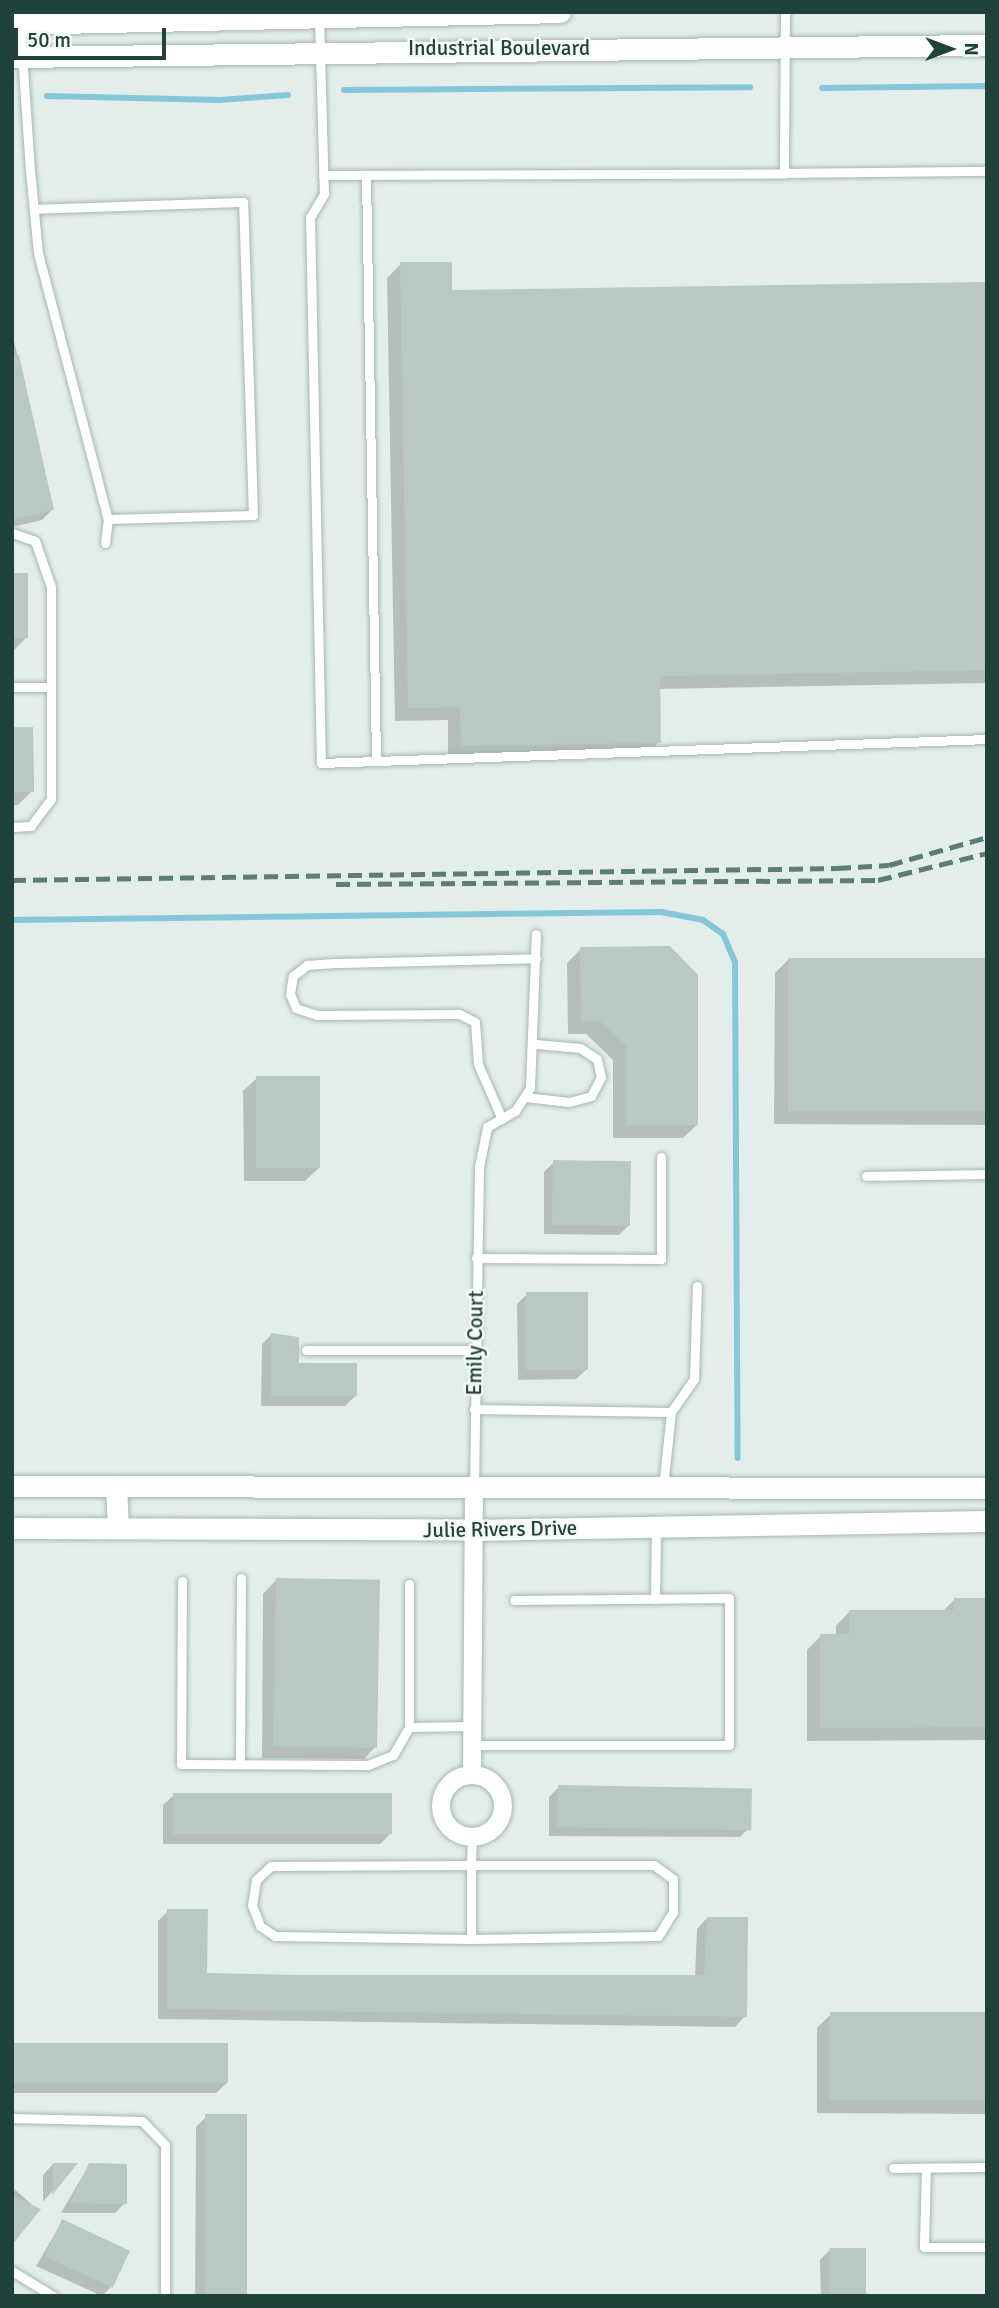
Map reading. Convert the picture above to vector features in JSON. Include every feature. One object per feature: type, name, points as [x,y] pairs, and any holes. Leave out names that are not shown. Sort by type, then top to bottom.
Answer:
[{"type":"street","name":"Industrial Boulevard","points":[[16,24],[319,15],[560,12]]},
{"type":"street","name":"Industrial Boulevard","points":[[17,57],[318,48],[987,46]]},
{"type":"street","name":"Julie Rivers Drive","points":[[12,1486],[987,1488]]},
{"type":"street","points":[[116,1486],[118,1528]]},
{"type":"street","name":"Emily Court","points":[[472,1774],[474,1489]]},
{"type":"street","points":[[656,1527],[663,1489]]},
{"type":"street","name":"Julie Rivers Drive","points":[[12,1528],[473,1530],[987,1521]]},
{"type":"street","points":[[472,1774],[497,1787],[503,1805],[497,1824],[472,1837],[452,1829],[441,1811],[452,1782],[472,1774]]},
{"type":"lane","points":[[784,173],[785,12]]},
{"type":"lane","points":[[319,15],[324,194],[310,217],[321,763],[987,739]]},
{"type":"lane","points":[[16,24],[17,57],[38,253],[108,519],[105,543]]},
{"type":"lane","points":[[323,175],[987,172]]},
{"type":"lane","points":[[366,175],[376,761]]},
{"type":"lane","points":[[34,209],[243,202],[253,515],[108,519]]},
{"type":"lane","points":[[12,533],[36,541],[46,562],[51,688],[51,799],[31,827],[12,827]]},
{"type":"lane","points":[[12,687],[51,688]]},
{"type":"lane","points":[[536,934],[536,1044],[525,1097],[569,1102],[591,1096],[601,1077],[597,1059],[580,1048],[536,1044]]},
{"type":"lane","points":[[502,1119],[478,1064],[475,1022],[459,1014],[317,1015],[296,1008],[290,994],[293,976],[307,965],[536,958]]},
{"type":"lane","name":"Emily Court","points":[[474,1489],[473,1350],[479,1167],[487,1127],[502,1119],[525,1097]]},
{"type":"lane","points":[[476,1258],[661,1259],[661,1157]]},
{"type":"lane","points":[[866,1176],[987,1174]]},
{"type":"lane","points":[[663,1489],[671,1412],[694,1379],[697,1286]]},
{"type":"lane","points":[[306,1350],[473,1350]]},
{"type":"lane","points":[[474,1409],[671,1412]]},
{"type":"lane","points":[[655,1599],[656,1527]]},
{"type":"lane","points":[[240,1765],[241,1578]]},
{"type":"lane","points":[[182,1581],[181,1764],[240,1765],[380,1763],[403,1743],[409,1727],[409,1584]]},
{"type":"lane","points":[[409,1727],[472,1735],[729,1745],[729,1598],[514,1600]]},
{"type":"lane","points":[[471,1939],[472,1837]]},
{"type":"lane","points":[[654,1865],[664,1867],[676,1896],[658,1936],[471,1939],[275,1936],[260,1926],[252,1905],[256,1880],[271,1866],[654,1865]]},
{"type":"lane","points":[[12,2118],[142,2121],[165,2145],[165,2296]]},
{"type":"lane","points":[[893,2168],[987,2167]]},
{"type":"lane","points":[[926,2168],[924,2247],[987,2247]]},
{"type":"lane","points":[[12,2271],[53,2296]]},
{"type":"building","points":[[400,262],[452,262],[452,290],[987,282],[987,670],[660,676],[661,743],[461,746],[460,707],[408,708]]},
{"type":"building","points":[[19,355],[54,510],[12,520],[12,356]]},
{"type":"building","points":[[12,573],[28,573],[28,638],[12,638]]},
{"type":"building","points":[[12,727],[33,727],[34,792],[13,792]]},
{"type":"building","points":[[670,946],[698,975],[698,1125],[626,1126],[626,1046],[600,1021],[581,1022],[580,947]]},
{"type":"building","points":[[788,958],[987,958],[987,1111],[788,1111]]},
{"type":"building","points":[[256,1076],[320,1076],[320,1168],[256,1168]]},
{"type":"building","points":[[553,1160],[631,1161],[630,1226],[552,1225]]},
{"type":"building","points":[[526,1292],[588,1292],[588,1370],[526,1370]]},
{"type":"building","points":[[271,1333],[299,1337],[299,1363],[357,1363],[357,1396],[271,1396]]},
{"type":"building","points":[[276,1578],[380,1580],[377,1748],[273,1746]]},
{"type":"building","points":[[954,1598],[987,1598],[987,1727],[820,1728],[820,1634],[849,1634],[849,1610],[954,1610]]},
{"type":"building","points":[[558,1785],[752,1788],[751,1830],[557,1827]]},
{"type":"building","points":[[173,1793],[392,1793],[392,1834],[173,1834]]},
{"type":"building","points":[[167,1909],[208,1909],[207,1973],[297,1975],[704,1975],[707,1917],[748,1917],[747,2017],[167,2009]]},
{"type":"building","points":[[830,2012],[987,2012],[987,2100],[830,2100]]},
{"type":"building","points":[[12,2043],[228,2043],[228,2083],[12,2083]]},
{"type":"building","points":[[205,2114],[247,2114],[247,2296],[205,2296]]},
{"type":"building","points":[[53,2163],[78,2163],[52,2195]]},
{"type":"building","points":[[89,2163],[127,2164],[127,2204],[70,2203]]},
{"type":"building","points":[[12,2196],[41,2209],[12,2245]]},
{"type":"building","points":[[62,2219],[130,2251],[113,2288],[45,2256]]},
{"type":"building","points":[[830,2248],[866,2248],[866,2296],[830,2296]]},
{"type":"waterway","points":[[822,88],[987,86]]},
{"type":"waterway","points":[[344,90],[750,87]]},
{"type":"waterway","points":[[47,96],[220,100],[288,95]]},
{"type":"waterway","points":[[12,920],[661,912],[703,920],[723,934],[735,962],[738,1458]]},
{"type":"railway","points":[[12,880],[837,868],[889,865],[987,837]]},
{"type":"railway","points":[[336,884],[878,880],[987,853]]}]
